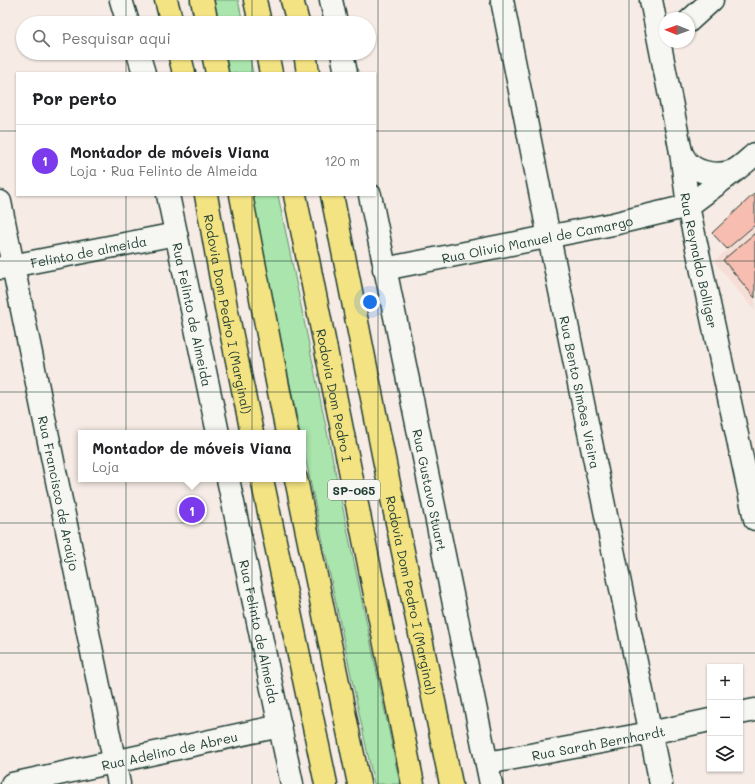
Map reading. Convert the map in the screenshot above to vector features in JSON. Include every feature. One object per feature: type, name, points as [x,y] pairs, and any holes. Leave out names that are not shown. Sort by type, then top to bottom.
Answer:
[{"type":"highway","points":[[166,0],[170,16]]},
{"type":"highway","points":[[202,0],[205,16]]},
{"type":"highway","points":[[255,0],[258,16]]},
{"type":"highway","points":[[292,0],[296,16]]},
{"type":"highway","points":[[181,60],[184,72]]},
{"type":"highway","points":[[214,60],[217,72]]},
{"type":"highway","points":[[268,60],[271,72]]},
{"type":"highway","points":[[306,60],[308,72]]},
{"type":"highway","name":"Rodovia Dom Pedro I (Marginal)","points":[[206,196],[226,307],[251,430]]},
{"type":"highway","points":[[241,196],[286,430]]},
{"type":"highway","name":"Rodovia Dom Pedro I","points":[[295,196],[413,784]]},
{"type":"highway","name":"Rodovia Dom Pedro I (Marginal)","points":[[332,196],[387,474],[451,784]]},
{"type":"highway","points":[[263,482],[326,784]]},
{"type":"highway","points":[[297,482],[359,784]]},
{"type":"street","points":[[121,0],[126,16]]},
{"type":"street","points":[[331,0],[334,16]]},
{"type":"street","name":"Rua Bento Simões Vieira","points":[[502,0],[661,784]]},
{"type":"street","name":"Rua Reynaldo Bolliger","points":[[651,0],[659,29]]},
{"type":"street","points":[[695,16],[712,0]]},
{"type":"street","name":"Rua Reynaldo Bolliger","points":[[664,48],[681,152],[688,206],[755,519]]},
{"type":"street","points":[[140,60],[144,72]]},
{"type":"street","points":[[343,60],[346,72]]},
{"type":"street","points":[[681,152],[687,162],[694,168],[703,172],[724,173],[736,170]]},
{"type":"street","points":[[688,206],[755,154]]},
{"type":"street","name":"Rua Felinto de Almeida","points":[[168,196],[217,430]]},
{"type":"street","name":"Rua Gustavo Stuart","points":[[370,196],[491,784]]},
{"type":"street","name":"Rua Francisco de Araújo","points":[[0,202],[7,267],[119,784]]},
{"type":"street","name":"Rua Olivio Manuel de Camargo","points":[[384,269],[613,224],[688,206]]},
{"type":"street","name":"Felinto de almeida","points":[[7,267],[176,234]]},
{"type":"street","name":"Rua Felinto de Almeida","points":[[229,482],[292,784]]},
{"type":"street","points":[[743,712],[755,710]]},
{"type":"street","name":"Rua Sarah Bernhardt","points":[[487,763],[650,733],[707,721]]},
{"type":"street","name":"Rua Adelino de Abreu","points":[[12,784],[280,726]]},
{"type":"shaded area","points":[[755,227],[755,311],[714,261]]},
{"type":"green space","points":[[212,0],[238,0],[241,16],[215,16]]},
{"type":"green space","points":[[224,60],[250,60],[253,72],[227,72]]},
{"type":"green space","points":[[251,196],[278,196],[400,784],[374,784],[306,461],[306,430],[299,430]]},
{"type":"building","points":[[755,193],[755,225],[727,249],[712,233]]},
{"type":"building","points":[[755,233],[755,298],[723,260]]},
{"type":"place","name":"Montador de móveis Viana","points":[[192,510]]}]
